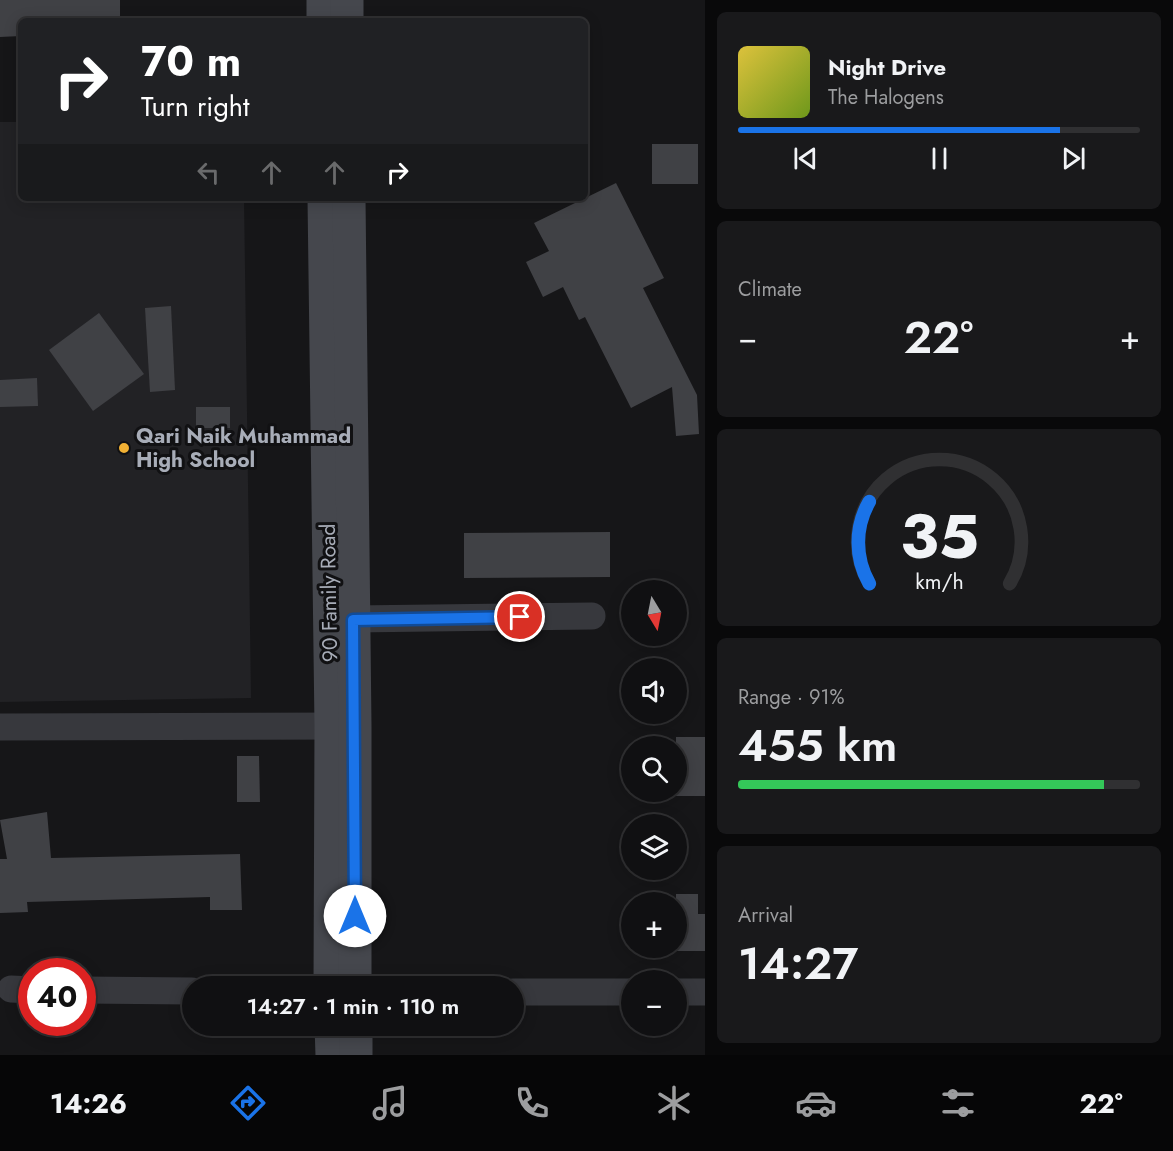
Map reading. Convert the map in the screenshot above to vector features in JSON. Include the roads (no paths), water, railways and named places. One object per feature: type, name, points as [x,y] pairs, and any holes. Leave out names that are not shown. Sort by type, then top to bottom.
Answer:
[{"type":"street","points":[[322,0],[323,18]]},
{"type":"street","points":[[347,0],[347,18]]},
{"type":"street","name":"90 Family Road","points":[[324,201],[354,976]]},
{"type":"street","name":"90 Family Road","points":[[331,976],[343,726],[353,620],[349,201]]},
{"type":"street","points":[[353,620],[592,616]]},
{"type":"street","points":[[0,727],[343,726]]},
{"type":"street","points":[[96,990],[182,991]]},
{"type":"street","points":[[524,992],[621,992]]},
{"type":"street","points":[[687,992],[705,992]]},
{"type":"street","points":[[331,1036],[332,1055]]},
{"type":"street","points":[[356,1036],[356,1055]]},
{"type":"place","name":"Qari Naik Muhammad High School","points":[[124,448]]}]
